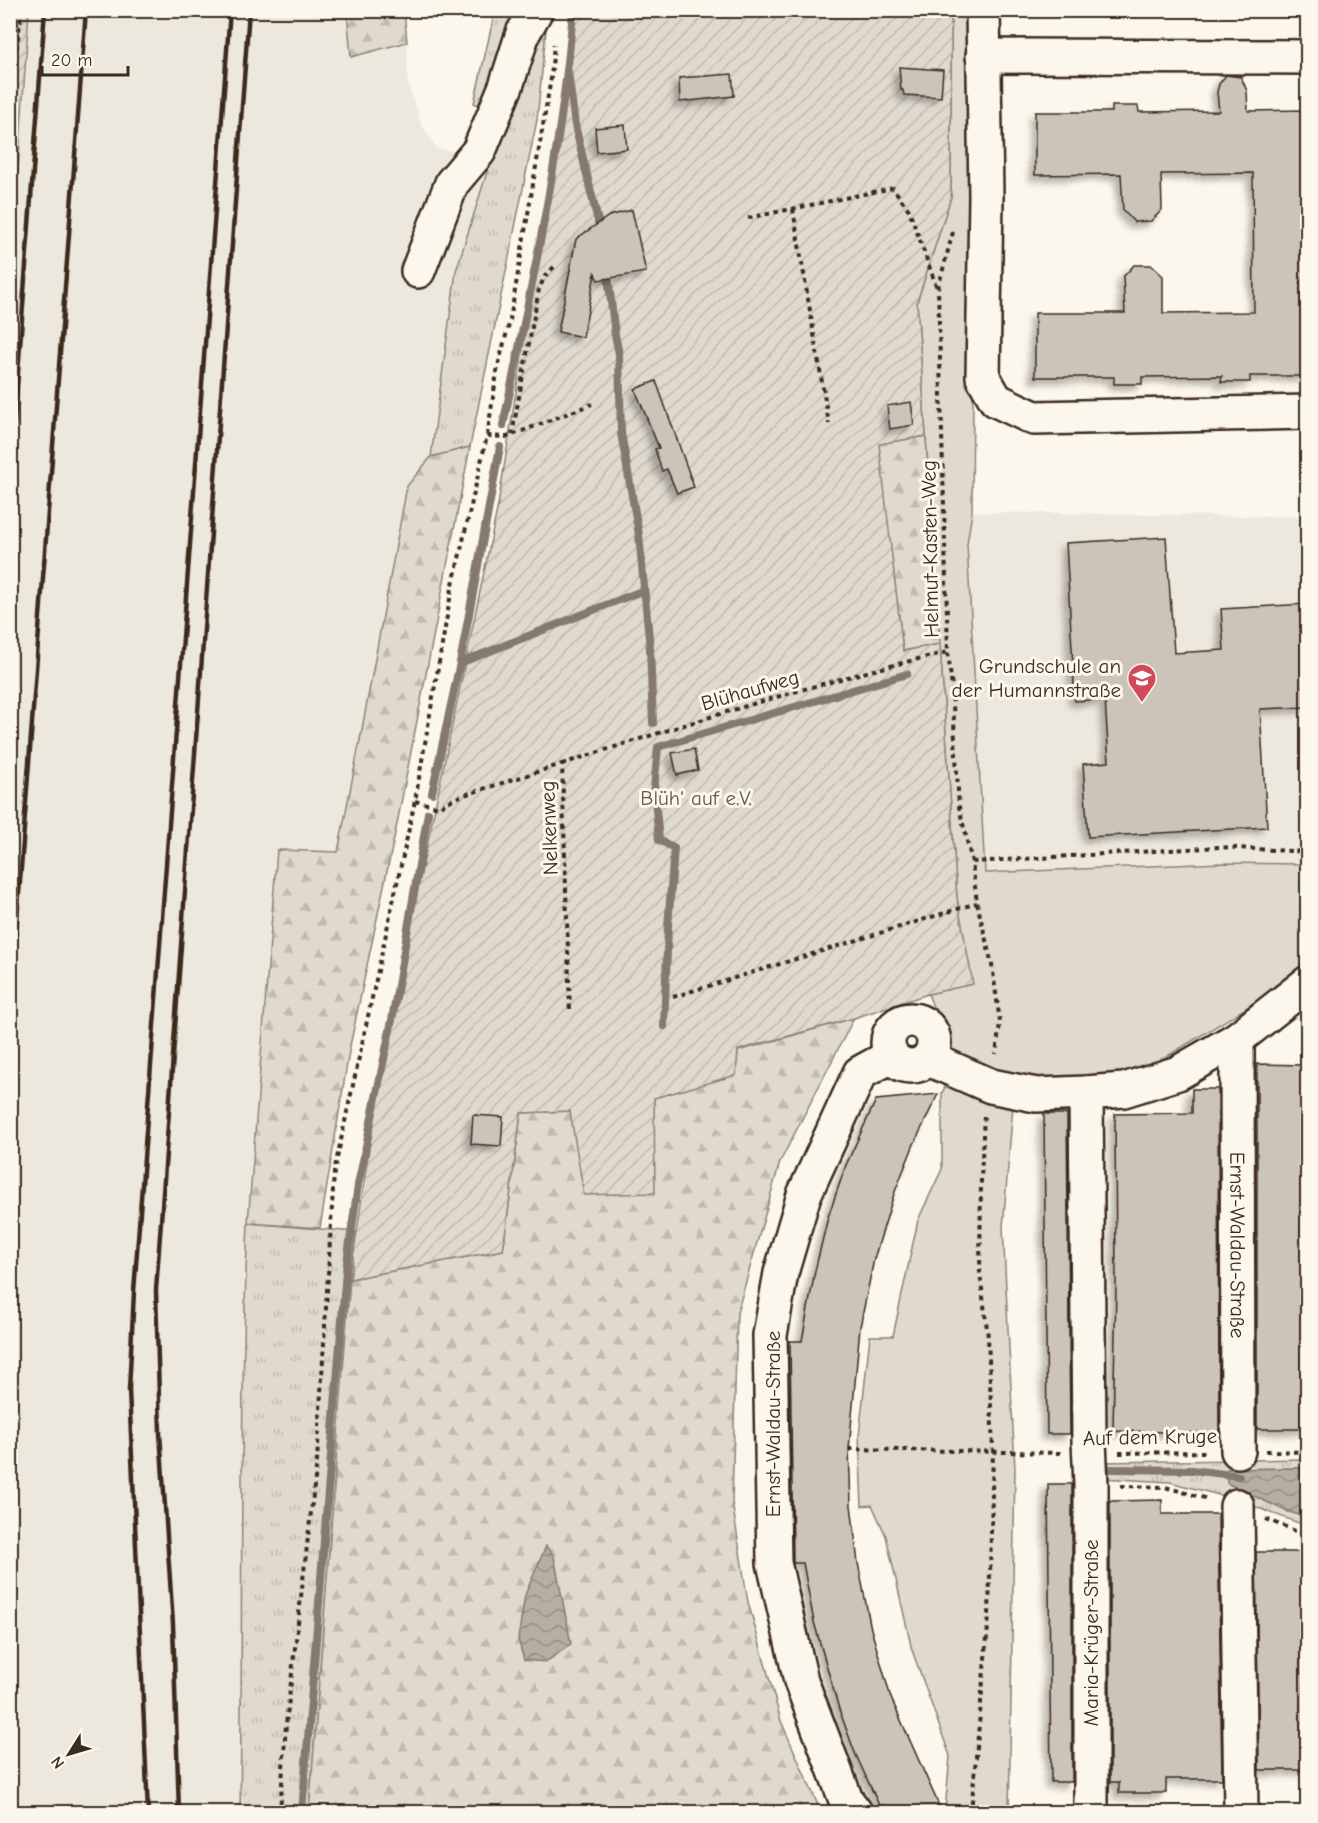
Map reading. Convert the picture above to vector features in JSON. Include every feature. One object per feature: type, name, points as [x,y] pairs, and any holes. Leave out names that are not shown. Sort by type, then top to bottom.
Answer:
[{"type":"street","points":[[983,10],[986,209],[983,377],[996,400],[1034,418],[1308,412]]},
{"type":"street","points":[[418,271],[452,183],[479,151],[506,86],[523,33],[545,22]]},
{"type":"street","points":[[983,56],[1308,57]]},
{"type":"street","name":"Ernst-Waldau-Straße","points":[[855,1812],[846,1800],[801,1681],[774,1563],[770,1335],[781,1274],[804,1195],[860,1073],[891,1056],[904,1066],[913,1067],[929,1059],[991,1086],[1036,1095],[1086,1094],[1124,1090],[1178,1073],[1238,1038],[1308,983]]},
{"type":"street","name":"Ernst-Waldau-Straße","points":[[1238,1038],[1238,1451]]},
{"type":"street","points":[[1086,1094],[1090,1469]]},
{"type":"street","name":"Maria-Krüger-Straße","points":[[1090,1469],[1091,1812]]},
{"type":"street","points":[[1237,1506],[1241,1812]]},
{"type":"path","points":[[10,93],[22,10]]},
{"type":"path","points":[[280,1812],[286,1724],[317,1461],[334,1172],[415,801],[452,592],[487,436],[498,366],[510,320],[551,78],[545,22]]},
{"type":"path","points":[[10,98],[15,145],[10,210]]},
{"type":"path","points":[[748,218],[892,188],[909,210],[938,288]]},
{"type":"path","points":[[793,209],[829,424]]},
{"type":"path","name":"Helmut-Kasten-Weg","points":[[955,223],[938,288],[948,652],[960,807],[972,862],[977,903],[992,965],[1000,1022],[991,1086],[984,1114],[980,1273],[988,1337],[993,1450],[989,1615],[971,1812]]},
{"type":"path","points":[[512,435],[539,289],[545,276],[557,264]]},
{"type":"path","points":[[487,436],[507,437],[592,404]]},
{"type":"path","name":"Blühaufweg","points":[[562,764],[675,727],[872,670],[948,652]]},
{"type":"path","name":"Nelkenweg","points":[[415,801],[439,807],[455,798],[562,764],[570,1012]]},
{"type":"path","points":[[972,862],[1220,847],[1308,852]]},
{"type":"path","points":[[673,997],[977,903]]},
{"type":"path","name":"Auf dem Kruge","points":[[849,1449],[993,1450],[1090,1469],[1237,1506],[1298,1532],[1308,1534]]},
{"type":"path","name":"Auf dem Kruge","points":[[1090,1469],[1238,1451],[1308,1452]]},
{"type":"shaded area","points":[[29,11],[347,11],[351,57],[407,42],[408,83],[421,124],[437,149],[462,152],[547,11],[456,271],[431,457],[406,487],[338,852],[277,850],[250,1179],[243,1335],[243,1630],[240,1812],[11,1812],[10,273]]},
{"type":"shaded area","name":"Grundschule an der Humannstraße","points":[[972,512],[1307,517],[1307,864],[1222,863],[985,873],[967,543]]},
{"type":"green space","points":[[10,11],[29,11],[11,273]]},
{"type":"green space","points":[[347,11],[404,11],[407,42],[351,57]]},
{"type":"green space","points":[[495,11],[523,11],[489,110],[474,103]]},
{"type":"green space","points":[[548,11],[537,120],[470,447],[431,457],[456,271],[488,169],[526,62]]},
{"type":"green space","name":"Blüh' auf e.V.","points":[[572,11],[951,11],[951,197],[917,302],[926,436],[879,444],[903,651],[940,644],[957,898],[973,984],[928,994],[854,1018],[738,1050],[736,1075],[654,1098],[655,1193],[584,1195],[570,1111],[521,1113],[503,1250],[350,1279],[381,1066],[498,505],[567,71]]},
{"type":"green space","points":[[951,11],[973,11],[972,512],[967,544],[985,873],[1222,863],[1307,864],[1307,965],[1246,1008],[1161,1060],[1104,1085],[1015,1081],[1003,1227],[1015,1469],[1009,1812],[873,1812],[871,1807],[945,1811],[950,1756],[912,1650],[886,1536],[872,1505],[862,1506],[859,1436],[870,1336],[893,1336],[918,1220],[942,1169],[942,1093],[956,1066],[928,994],[972,984],[957,898],[917,302],[951,197]]},
{"type":"green space","points":[[926,436],[940,644],[903,651],[878,444]]},
{"type":"green space","points":[[470,447],[397,824],[350,1046],[320,1228],[248,1223],[277,850],[338,852],[407,486],[431,457]]},
{"type":"green space","points":[[854,1018],[780,1162],[737,1313],[732,1502],[748,1602],[781,1721],[821,1812],[309,1812],[350,1279],[503,1250],[521,1113],[570,1111],[654,1193],[654,1098],[736,1075],[738,1051]]},
{"type":"green space","points":[[248,1223],[356,1232],[350,1279],[309,1812],[240,1812],[242,1444]]},
{"type":"green space","points":[[1307,1459],[1307,1468],[1228,1469],[1227,1483],[1286,1511],[1307,1517],[1307,1526],[1234,1499],[1170,1482],[1101,1478],[1100,1462]]},
{"type":"water","points":[[1307,1468],[1307,1517],[1286,1511],[1227,1483],[1227,1469]]},
{"type":"water","points":[[546,1546],[554,1556],[571,1644],[546,1662],[524,1660],[518,1639],[525,1595]]},
{"type":"building","points":[[899,67],[943,70],[941,97],[904,95],[901,90]]},
{"type":"building","points":[[732,74],[734,96],[680,102],[679,78]]},
{"type":"building","points":[[1226,75],[1241,77],[1247,91],[1248,111],[1308,110],[1308,376],[1250,376],[1250,382],[1221,382],[1222,376],[1142,377],[1142,384],[1114,384],[1114,377],[1035,377],[1035,313],[1125,313],[1123,277],[1134,265],[1151,265],[1163,276],[1163,313],[1254,312],[1253,173],[1161,174],[1162,210],[1151,221],[1134,222],[1123,210],[1121,174],[1035,175],[1035,112],[1112,112],[1112,106],[1138,106],[1139,112],[1219,111],[1217,92],[1219,84]]},
{"type":"building","points":[[625,125],[627,149],[597,152],[595,128]]},
{"type":"building","points":[[632,210],[646,272],[598,280],[595,273],[583,337],[558,332],[576,239],[609,216]]},
{"type":"building","points":[[656,381],[694,487],[677,493],[667,469],[662,471],[655,449],[659,448],[635,389]]},
{"type":"building","points":[[911,402],[914,425],[890,429],[887,406]]},
{"type":"building","points":[[1166,537],[1174,653],[1224,650],[1221,609],[1308,604],[1308,707],[1260,709],[1267,827],[1088,837],[1083,764],[1109,762],[1105,699],[1075,701],[1066,543]]},
{"type":"building","points":[[694,749],[698,770],[677,775],[672,753]]},
{"type":"building","points":[[1257,1064],[1303,1065],[1305,1429],[1257,1429]]},
{"type":"building","points":[[1192,1089],[1218,1089],[1219,1433],[1113,1431],[1116,1288],[1115,1114],[1192,1113]]},
{"type":"building","points":[[938,1094],[914,1144],[894,1194],[874,1259],[860,1327],[849,1449],[851,1505],[858,1563],[871,1629],[891,1698],[941,1810],[879,1805],[855,1753],[839,1709],[814,1622],[803,1563],[793,1563],[790,1341],[802,1341],[828,1217],[846,1165],[876,1100]]},
{"type":"building","points":[[1044,1114],[1067,1114],[1070,1434],[1047,1434]]},
{"type":"building","points":[[473,1115],[503,1117],[501,1146],[471,1144]]},
{"type":"building","points":[[1048,1484],[1072,1484],[1072,1782],[1051,1782]]},
{"type":"building","points":[[1162,1500],[1162,1514],[1218,1514],[1222,1779],[1166,1779],[1166,1793],[1119,1793],[1119,1782],[1110,1782],[1110,1501]]},
{"type":"building","points":[[1256,1552],[1303,1552],[1305,1770],[1259,1770]]},
{"type":"waterway","points":[[503,426],[535,271],[553,167],[573,10]]},
{"type":"waterway","points":[[568,72],[575,125],[601,234]]},
{"type":"waterway","points":[[607,267],[619,354],[621,433],[639,535],[650,648],[653,723]]},
{"type":"waterway","points":[[432,793],[460,663],[500,447]]},
{"type":"waterway","points":[[460,663],[644,590]]},
{"type":"waterway","points":[[664,1026],[674,848],[659,840],[654,789],[658,747],[907,674]]},
{"type":"waterway","points":[[302,1812],[346,1270],[358,1185],[392,1020],[428,813]]},
{"type":"waterway","points":[[1111,1469],[1192,1470],[1239,1476]]},
{"type":"railway","points":[[10,480],[45,10]]},
{"type":"railway","points":[[10,1013],[86,10]]},
{"type":"railway","points":[[148,1812],[129,1390],[134,1292],[230,10]]},
{"type":"railway","points":[[179,1812],[173,1624],[160,1433],[156,1290],[249,10]]},
{"type":"place","name":"Grundschule an der Humannstraße","points":[[1142,704]]}]
